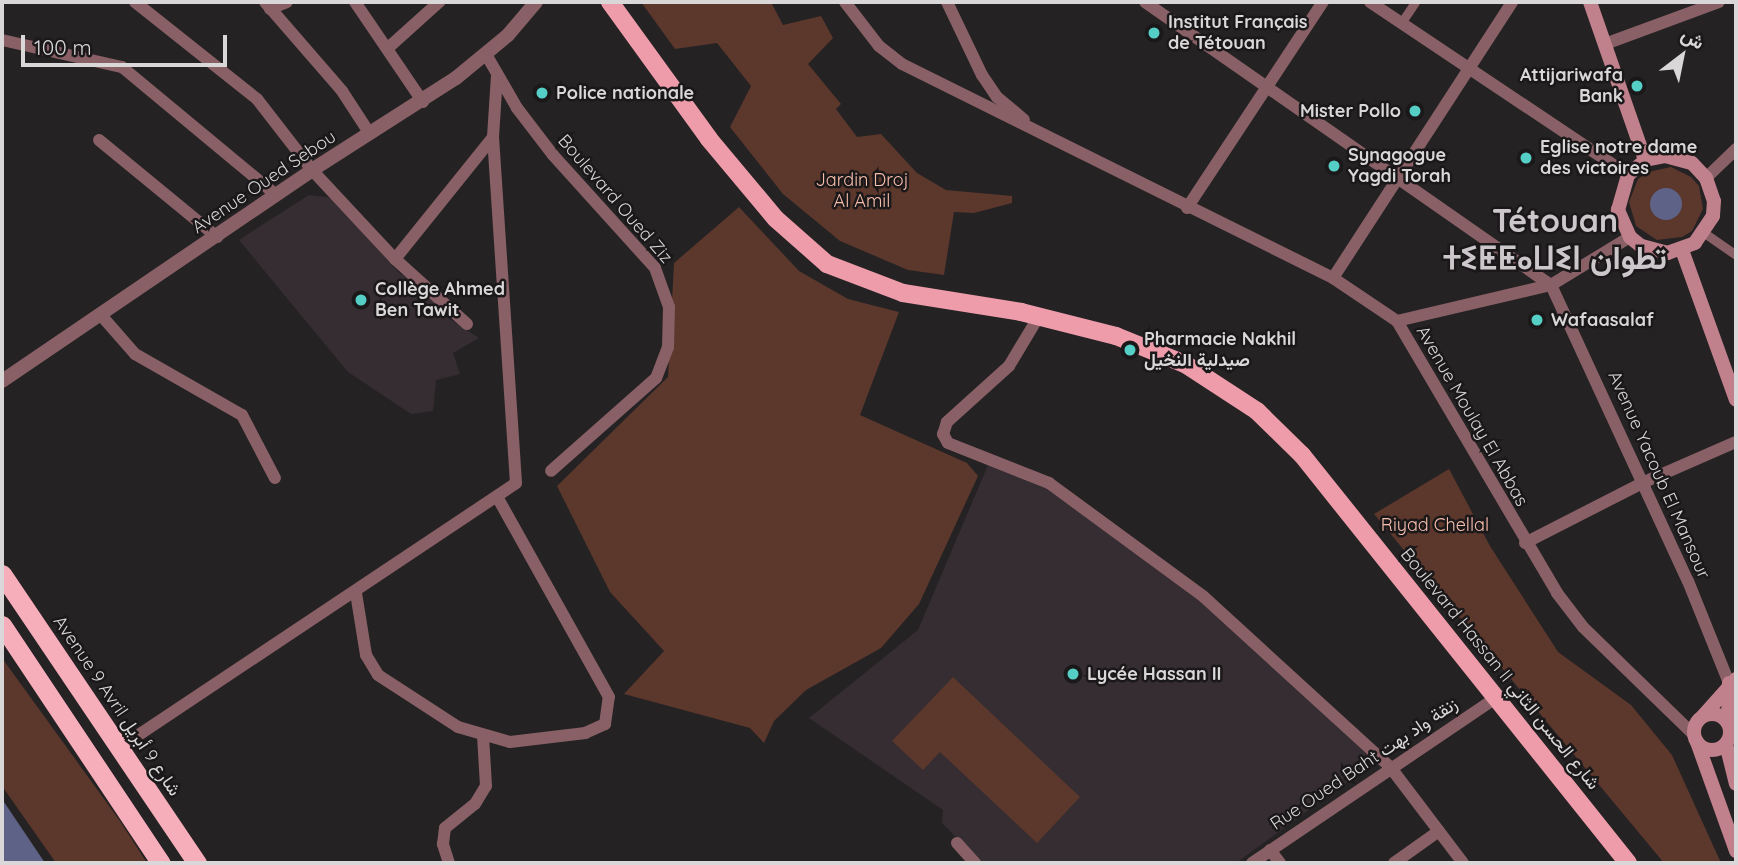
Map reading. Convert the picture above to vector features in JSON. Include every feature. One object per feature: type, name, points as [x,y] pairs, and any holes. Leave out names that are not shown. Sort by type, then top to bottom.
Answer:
[{"type":"highway","name":"Avenue 9 Avril شارع 9 أبريل","points":[[2,574],[197,863]]},
{"type":"highway","points":[[2,625],[161,863]]},
{"type":"main road","name":"Boulevard Hassan II شارع الحسن الثاني","points":[[610,2],[709,139],[776,219],[827,264],[903,293],[1039,316],[1115,336],[1185,364],[1257,411],[1302,455],[1497,697],[1620,860]]},
{"type":"main road","points":[[1590,2],[1645,160]]},
{"type":"main road","points":[[1679,158],[1706,178],[1714,201],[1713,216],[1700,230],[1695,243],[1682,250],[1654,251],[1630,237],[1618,210],[1618,195],[1628,175],[1645,160],[1679,158]]},
{"type":"main road","points":[[1682,250],[1736,400]]},
{"type":"main road","points":[[1732,681],[1703,716],[1695,739],[1736,851]]},
{"type":"main road","points":[[1732,681],[1732,723],[1726,744],[1736,784]]},
{"type":"main road","points":[[1703,716],[1720,715],[1732,723]]},
{"type":"main road","points":[[1695,739],[1714,751],[1726,744]]},
{"type":"street","points":[[135,2],[257,99],[312,170],[395,259],[467,324]]},
{"type":"street","points":[[268,5],[287,2]]},
{"type":"street","points":[[355,2],[423,102]]},
{"type":"street","points":[[388,48],[439,2]]},
{"type":"street","name":"Avenue Oued Sebou","points":[[2,380],[217,237],[275,194],[423,102],[487,55],[536,2]]},
{"type":"street","points":[[845,2],[879,46],[902,64],[1044,134]]},
{"type":"street","points":[[947,2],[969,54],[997,97],[1044,134]]},
{"type":"street","points":[[1187,208],[1323,2]]},
{"type":"street","points":[[1370,2],[1628,175]]},
{"type":"street","points":[[1401,23],[1415,2]]},
{"type":"street","points":[[1333,278],[1512,2]]},
{"type":"street","points":[[1605,44],[1719,2]]},
{"type":"street","points":[[1154,4],[1551,285]]},
{"type":"street","points":[[268,5],[342,91],[370,134]]},
{"type":"street","points":[[2,40],[122,68],[275,194]]},
{"type":"street","name":"Boulevard Oued Ziz","points":[[487,55],[497,75],[553,155],[655,268],[665,288],[671,328],[656,378],[551,471]]},
{"type":"street","points":[[119,748],[356,593],[516,483],[493,137],[497,75]]},
{"type":"street","name":"Avenue Moulay El Abbas","points":[[1044,134],[1187,208],[1333,278],[1397,321],[1525,543],[1583,627],[1695,739]]},
{"type":"street","points":[[395,259],[493,137]]},
{"type":"street","points":[[99,140],[217,237]]},
{"type":"street","points":[[1706,178],[1736,149]]},
{"type":"street","points":[[1700,230],[1736,255]]},
{"type":"street","points":[[1397,321],[1551,285],[1630,237]]},
{"type":"street","name":"Avenue Yacoub El Mansour","points":[[1551,285],[1732,681]]},
{"type":"street","points":[[100,314],[135,354],[242,415],[275,478]]},
{"type":"street","points":[[1039,316],[1009,366],[947,422],[943,434],[948,443],[1037,478],[1068,497],[1204,597],[1391,768],[1463,863]]},
{"type":"street","points":[[1525,543],[1642,483],[1736,442]]},
{"type":"street","points":[[356,593],[362,637],[378,675],[422,707],[483,736],[510,742],[585,733],[605,724],[610,708],[609,697],[497,497]]},
{"type":"street","name":"Rue Oued Baht زنقة واد بهت","points":[[1252,863],[1497,697]]},
{"type":"street","points":[[449,863],[443,844],[445,828],[475,804],[486,786],[483,736]]},
{"type":"street","points":[[1394,863],[1438,831]]},
{"type":"street","points":[[957,843],[975,863]]},
{"type":"street","points":[[1270,850],[1280,863]]},
{"type":"shaded area","name":"Collège Ahmed Ben Tawit","points":[[309,195],[332,198],[399,273],[422,285],[442,314],[479,338],[453,353],[460,374],[436,380],[433,411],[411,414],[348,372],[239,240]]},
{"type":"shaded area","name":"Lycée Hassan II","points":[[988,465],[1046,486],[1191,589],[1376,761],[1236,863],[982,863],[942,823],[943,810],[809,718],[918,630]]},
{"type":"green space","name":"Jardin Droj Al Amil","points":[[641,2],[771,2],[783,25],[821,16],[833,38],[808,64],[841,104],[836,109],[857,137],[881,134],[917,173],[946,190],[1012,196],[1012,203],[974,213],[954,212],[944,275],[908,270],[840,241],[783,194],[730,127],[751,86],[717,43],[675,49]]},
{"type":"green space","points":[[1671,167],[1691,177],[1699,186],[1703,209],[1692,231],[1682,237],[1657,240],[1636,226],[1629,202],[1638,179],[1648,172]]},
{"type":"green space","points":[[739,207],[799,271],[848,299],[899,312],[860,415],[967,463],[978,476],[919,604],[881,648],[806,690],[774,721],[764,743],[750,728],[624,694],[664,651],[610,592],[557,486],[668,377],[674,263]]},
{"type":"green space","name":"Riyad Chellal","points":[[1449,469],[1490,546],[1558,652],[1631,705],[1672,755],[1721,863],[1664,863],[1374,514]]},
{"type":"green space","points":[[2,658],[120,821],[147,863],[56,863],[2,786]]},
{"type":"green space","points":[[953,677],[1080,797],[1037,843],[940,752],[923,770],[892,741]]},
{"type":"water","points":[[1666,188],[1678,192],[1682,204],[1678,216],[1666,220],[1654,216],[1650,204],[1654,192]]},
{"type":"water","points":[[2,799],[45,863],[2,863]]},
{"type":"place","name":"Institut Français de Tétouan","points":[[1154,33]]},
{"type":"place","name":"Attijariwafa Bank","points":[[1637,86]]},
{"type":"place","name":"Police nationale","points":[[542,93]]},
{"type":"place","name":"Mister Pollo","points":[[1415,111]]},
{"type":"place","name":"Eglise notre dame des victoires","points":[[1526,158]]},
{"type":"place","name":"Synagogue Yagdi Torah","points":[[1334,166]]},
{"type":"place","name":"Collège Ahmed Ben Tawit","points":[[361,300]]},
{"type":"place","name":"Wafaasalaf","points":[[1537,320]]},
{"type":"place","name":"Pharmacie Nakhil صيدلية النخيل","points":[[1130,350]]},
{"type":"place","name":"Lycée Hassan II","points":[[1073,674]]},
{"type":"district","name":"Tétouan ⵜⵉⵟⵟⴰⵡⵉⵏ تطوان","points":[[1555,240]]}]
